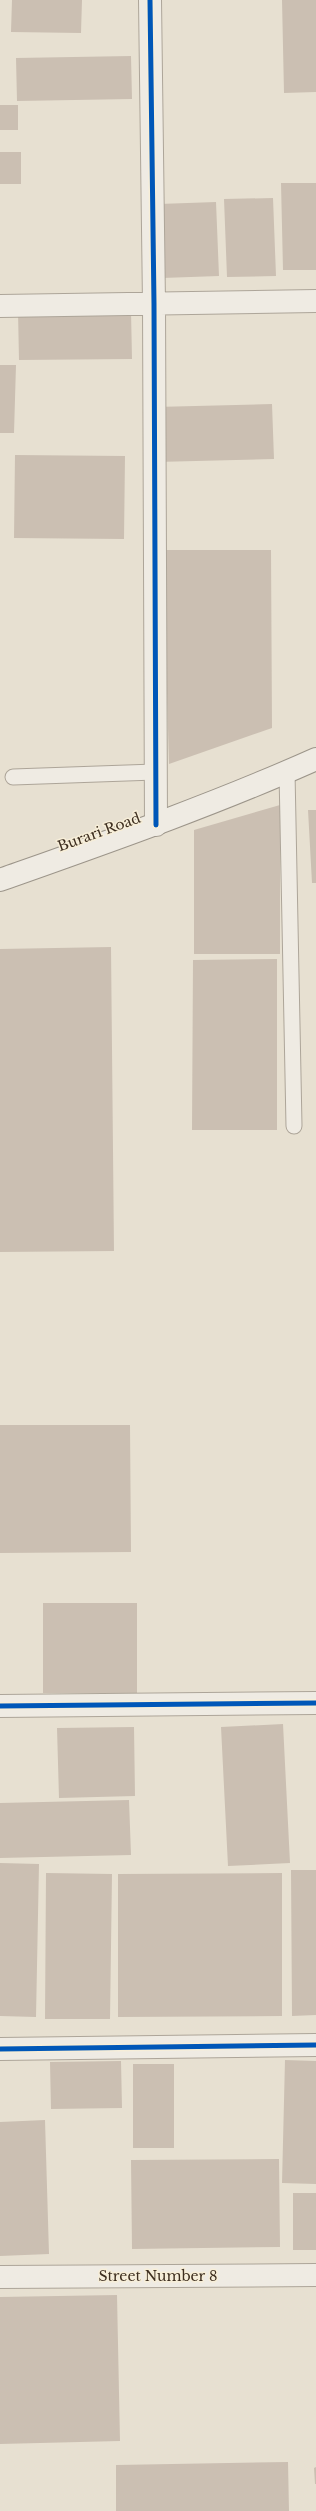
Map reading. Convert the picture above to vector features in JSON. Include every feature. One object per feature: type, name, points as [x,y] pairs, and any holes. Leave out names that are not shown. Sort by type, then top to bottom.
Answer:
[{"type":"street","points":[[150,0],[154,304],[156,825]]},
{"type":"street","points":[[0,306],[316,301]]},
{"type":"street","name":"Burari Road","points":[[0,880],[156,825],[316,759]]},
{"type":"street","points":[[0,1706],[316,1703]]},
{"type":"street","points":[[0,2049],[316,2045]]},
{"type":"street","name":"Street Number 8","points":[[0,2277],[316,2275]]},
{"type":"lane","points":[[13,777],[155,772]]},
{"type":"lane","points":[[287,772],[294,1126]]},
{"type":"building","points":[[12,0],[82,0],[81,33],[11,32]]},
{"type":"building","points":[[282,0],[316,0],[316,92],[284,93]]},
{"type":"building","points":[[131,56],[132,99],[17,101],[16,58]]},
{"type":"building","points":[[0,105],[18,105],[18,130],[0,130]]},
{"type":"building","points":[[0,152],[21,152],[21,184],[0,184]]},
{"type":"building","points":[[281,183],[316,183],[316,270],[283,270]]},
{"type":"building","points":[[273,198],[276,276],[227,277],[224,199]]},
{"type":"building","points":[[216,202],[219,276],[162,278],[159,204]]},
{"type":"building","points":[[18,311],[131,311],[132,359],[19,360]]},
{"type":"building","points":[[0,365],[16,365],[14,433],[0,433]]},
{"type":"building","points":[[272,404],[274,459],[156,462],[155,407]]},
{"type":"building","points":[[15,455],[125,456],[124,539],[14,538]]},
{"type":"building","points":[[163,550],[271,550],[272,728],[169,764]]},
{"type":"building","points":[[280,805],[280,954],[194,954],[194,830]]},
{"type":"building","points":[[308,810],[316,810],[316,883],[312,883]]},
{"type":"building","points":[[111,947],[114,1251],[0,1252],[0,949]]},
{"type":"building","points":[[277,959],[277,1130],[192,1130],[193,960]]},
{"type":"building","points":[[0,1425],[130,1425],[131,1552],[0,1553]]},
{"type":"building","points":[[43,1603],[137,1603],[137,1693],[43,1693]]},
{"type":"building","points":[[283,1724],[290,1863],[228,1866],[221,1727]]},
{"type":"building","points":[[134,1727],[135,1796],[59,1798],[57,1728]]},
{"type":"building","points":[[129,1800],[131,1855],[0,1858],[0,1803]]},
{"type":"building","points":[[0,1863],[39,1864],[36,2017],[0,2016]]},
{"type":"building","points":[[291,1870],[316,1870],[316,2015],[292,2016]]},
{"type":"building","points":[[46,1873],[112,1874],[110,2019],[45,2019]]},
{"type":"building","points":[[282,1873],[282,2016],[118,2017],[118,1874]]},
{"type":"building","points":[[285,2060],[316,2061],[316,2184],[282,2183]]},
{"type":"building","points":[[121,2061],[122,2108],[51,2109],[50,2062]]},
{"type":"building","points":[[133,2064],[174,2064],[174,2148],[133,2148]]},
{"type":"building","points":[[45,2120],[49,2254],[0,2256],[0,2122]]},
{"type":"building","points":[[279,2159],[280,2247],[132,2249],[131,2160]]},
{"type":"building","points":[[293,2193],[316,2193],[316,2250],[293,2250]]},
{"type":"building","points":[[117,2295],[120,2441],[0,2444],[0,2297]]},
{"type":"building","points":[[288,2462],[289,2511],[116,2511],[116,2465]]},
{"type":"building","points":[[316,2467],[316,2484],[315,2484],[314,2468]]},
{"type":"cycle path","points":[[150,0],[154,304],[156,825]]},
{"type":"cycle path","points":[[0,1706],[316,1703]]},
{"type":"cycle path","points":[[0,2049],[316,2045]]}]
